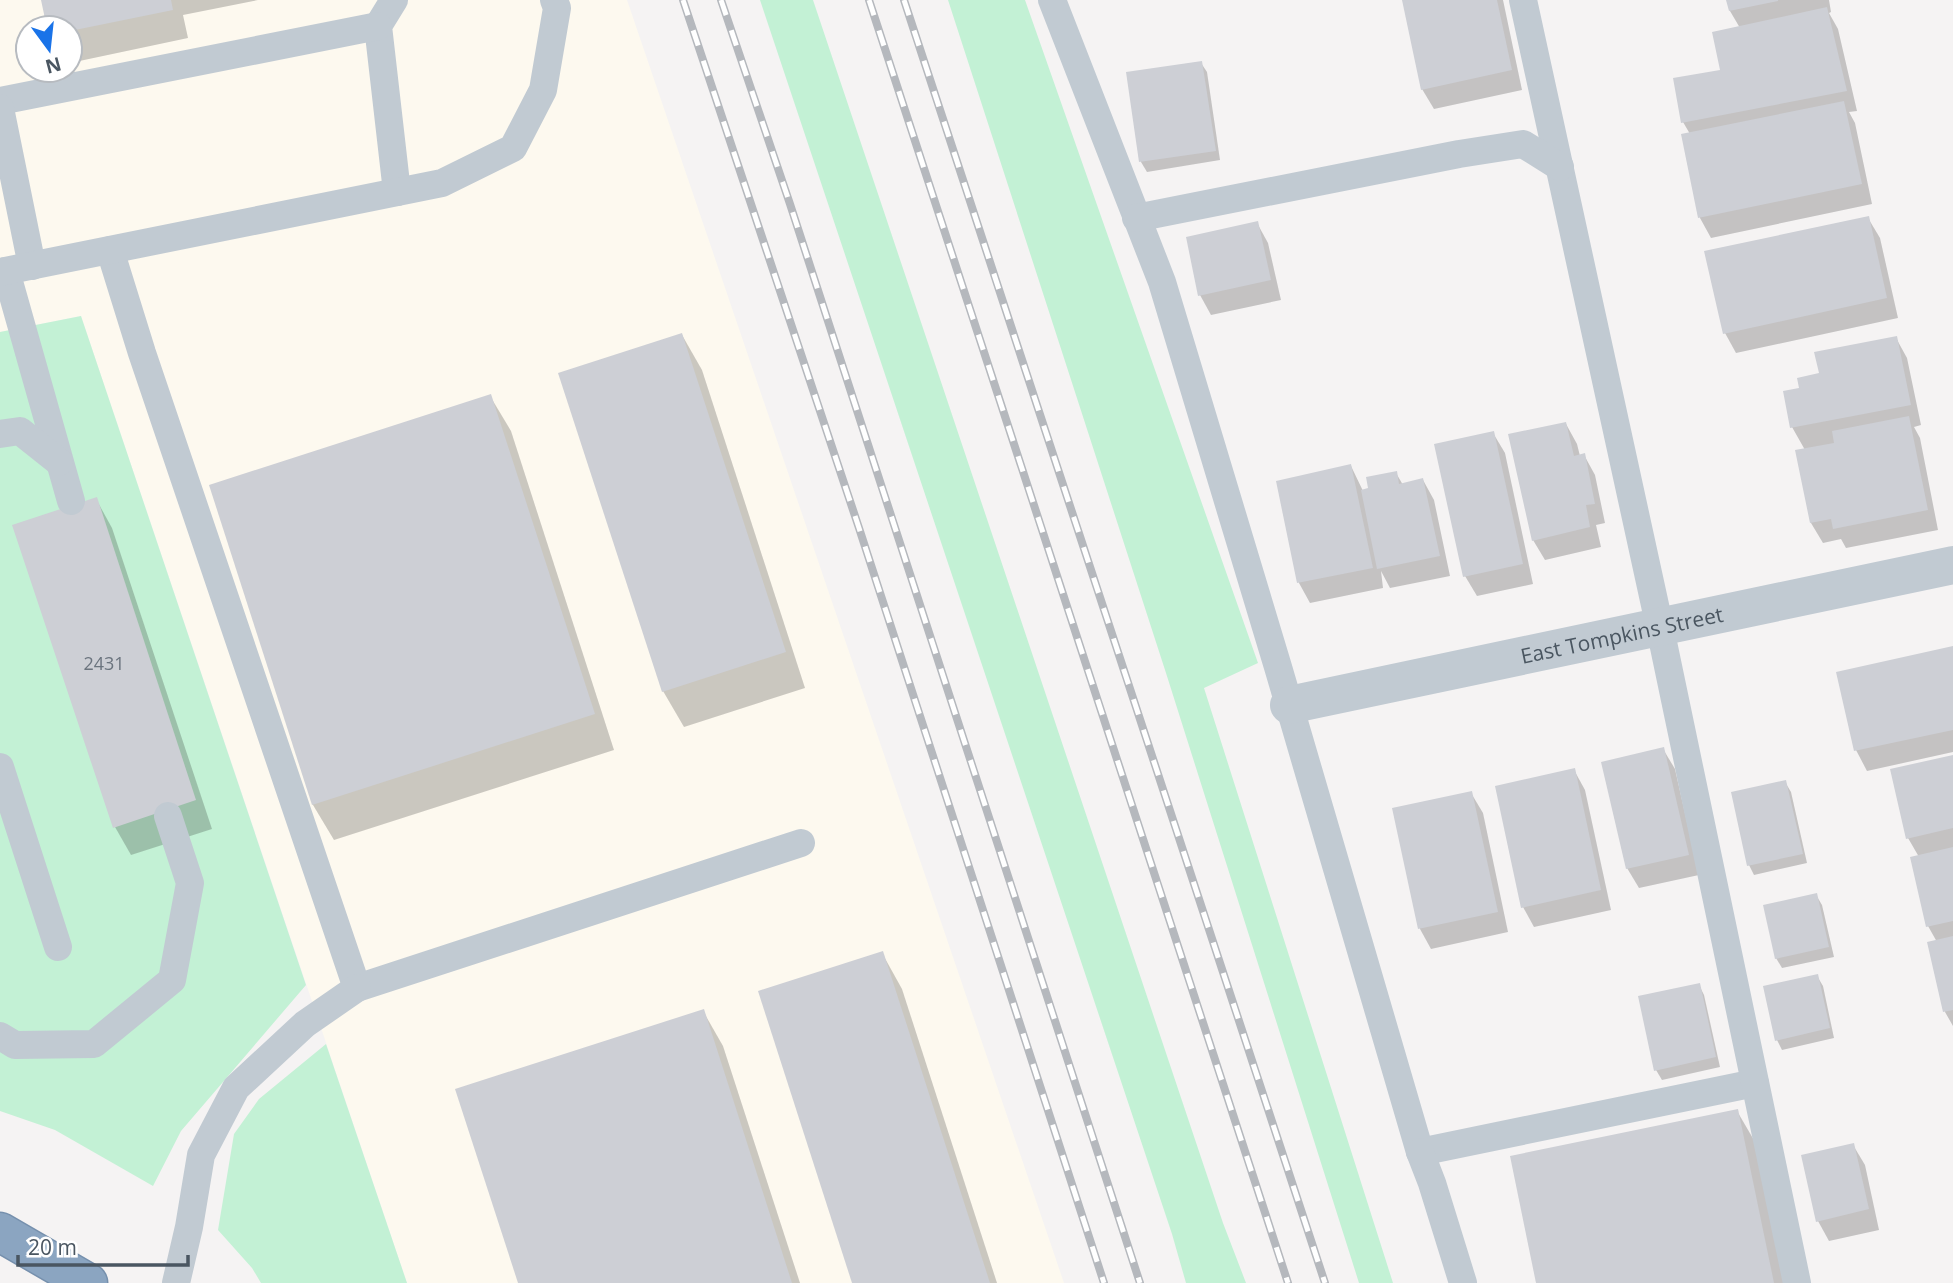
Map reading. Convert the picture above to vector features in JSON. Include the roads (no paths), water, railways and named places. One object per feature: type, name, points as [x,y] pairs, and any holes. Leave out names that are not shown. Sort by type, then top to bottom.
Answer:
[{"type":"highway","points":[[0,1232],[88,1283]]},
{"type":"street","name":"East Tompkins Street","points":[[1289,705],[1953,565]]},
{"type":"lane","points":[[394,0],[377,26],[397,192]]},
{"type":"lane","points":[[12,270],[442,183],[513,148],[543,90],[557,8],[554,0]]},
{"type":"lane","points":[[1052,0],[1162,282],[1420,1152],[1463,1283]]},
{"type":"lane","points":[[1524,0],[1660,628],[1797,1283]]},
{"type":"lane","points":[[0,101],[377,26]]},
{"type":"lane","points":[[0,108],[12,270],[71,501]]},
{"type":"lane","points":[[1136,218],[1459,154],[1523,144],[1560,167]]},
{"type":"lane","points":[[110,250],[142,353],[357,988]]},
{"type":"lane","points":[[0,434],[20,431],[59,462]]},
{"type":"lane","points":[[0,767],[58,947]]},
{"type":"lane","points":[[0,1036],[15,1045],[94,1044],[172,981],[190,883],[168,816]]},
{"type":"lane","points":[[176,1283],[201,1155],[236,1088],[305,1024],[357,988],[801,843]]},
{"type":"lane","points":[[1420,1152],[1755,1083]]},
{"type":"railway","points":[[683,0],[859,528],[1104,1283]]},
{"type":"railway","points":[[721,0],[790,204],[1140,1283]]},
{"type":"railway","points":[[869,0],[1288,1283]]},
{"type":"railway","points":[[904,0],[1325,1283]]}]
